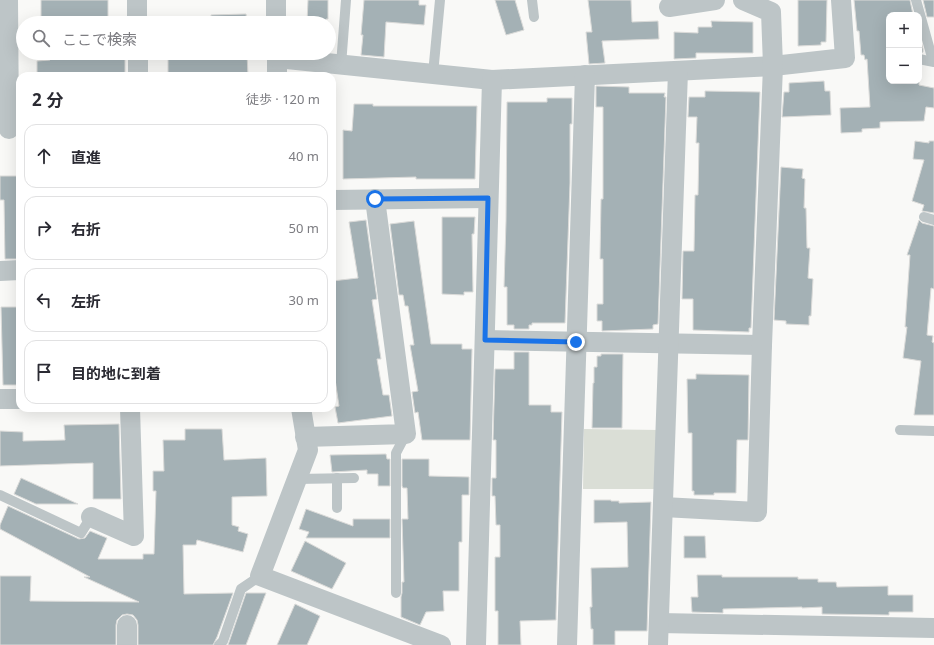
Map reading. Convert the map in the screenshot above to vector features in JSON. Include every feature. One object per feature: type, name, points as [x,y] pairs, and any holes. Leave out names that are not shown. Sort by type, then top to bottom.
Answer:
[{"type":"street","points":[[8,0],[10,129]]},
{"type":"street","points":[[137,0],[137,16]]},
{"type":"street","points":[[276,0],[276,16]]},
{"type":"street","points":[[669,7],[715,0]]},
{"type":"street","points":[[663,507],[757,512],[773,66],[771,12],[743,0]]},
{"type":"street","points":[[277,62],[341,65],[492,80],[773,66],[845,58],[841,0]]},
{"type":"street","points":[[138,60],[138,72]]},
{"type":"street","points":[[658,645],[678,71]]},
{"type":"street","points":[[567,645],[585,75]]},
{"type":"street","points":[[476,645],[492,80]]},
{"type":"street","points":[[336,200],[488,198]]},
{"type":"street","points":[[306,437],[406,434],[375,199]]},
{"type":"street","points":[[0,271],[16,270]]},
{"type":"street","points":[[485,340],[762,345]]},
{"type":"street","points":[[0,399],[16,399]]},
{"type":"street","points":[[91,517],[134,536],[130,412]]},
{"type":"street","points":[[301,412],[308,450],[260,576],[440,645]]},
{"type":"street","points":[[659,623],[934,628]]},
{"type":"street","points":[[127,625],[127,645]]},
{"type":"lane","points":[[341,65],[346,0]]},
{"type":"lane","points":[[433,74],[440,0]]},
{"type":"lane","points":[[532,0],[534,17]]},
{"type":"lane","points":[[916,0],[934,62],[922,60]]},
{"type":"lane","points":[[924,217],[934,220]]},
{"type":"lane","points":[[900,430],[934,431]]},
{"type":"lane","points":[[396,593],[396,453],[406,434]]},
{"type":"lane","points":[[337,478],[337,508]]},
{"type":"lane","points":[[297,479],[354,478]]},
{"type":"lane","points":[[0,495],[81,533],[91,517]]},
{"type":"lane","points":[[219,645],[223,641],[241,589],[260,576]]},
{"type":"shaded area","points":[[584,429],[660,430],[659,489],[583,489]]},
{"type":"building","points":[[41,0],[108,0],[108,16],[41,16]]},
{"type":"building","points":[[308,0],[328,0],[328,16],[307,16]]},
{"type":"building","points":[[364,0],[419,0],[419,5],[426,5],[424,25],[386,22],[384,57],[361,55]]},
{"type":"building","points":[[495,0],[515,0],[524,30],[506,35]]},
{"type":"building","points":[[588,0],[631,0],[632,22],[658,21],[659,39],[602,41],[605,63],[589,64],[586,32],[592,32]]},
{"type":"building","points":[[798,0],[827,0],[826,42],[821,42],[821,45],[798,46]]},
{"type":"building","points":[[854,0],[910,0],[912,12],[886,12],[886,84],[919,84],[934,88],[934,108],[926,107],[924,121],[880,122],[880,128],[862,129],[862,132],[841,133],[840,108],[870,107],[867,59],[865,60],[864,55],[861,55],[859,31],[857,31]]},
{"type":"building","points":[[923,0],[934,0],[934,17],[927,17]]},
{"type":"building","points":[[246,14],[246,16],[211,16]]},
{"type":"building","points":[[711,21],[753,22],[753,53],[696,53],[696,58],[674,59],[674,32],[698,33],[698,27],[712,27]]},
{"type":"building","points":[[125,60],[125,72],[37,72],[37,61]]},
{"type":"building","points":[[168,60],[247,60],[248,72],[168,72]]},
{"type":"building","points":[[824,81],[825,91],[830,91],[831,115],[782,117],[784,92],[789,92],[789,83]]},
{"type":"building","points":[[596,86],[629,87],[629,93],[665,93],[664,97],[666,97],[658,324],[653,325],[653,329],[602,331],[602,321],[597,321],[597,304],[603,304],[603,259],[600,259],[601,199],[603,199],[603,107],[596,107]]},
{"type":"building","points":[[705,91],[760,92],[751,328],[749,328],[749,332],[693,330],[693,299],[682,299],[683,251],[694,251],[695,195],[698,195],[699,143],[696,143],[697,117],[688,117],[689,97],[705,97]]},
{"type":"building","points":[[547,98],[572,98],[565,323],[532,323],[532,325],[529,325],[529,329],[514,329],[514,325],[507,325],[507,287],[504,287],[507,102],[547,102]]},
{"type":"building","points":[[354,104],[373,104],[373,106],[477,106],[475,179],[416,179],[416,177],[343,179],[343,130],[352,131]]},
{"type":"building","points":[[915,141],[929,143],[929,141],[934,141],[934,213],[922,211],[924,205],[912,201],[924,160],[913,159]]},
{"type":"building","points":[[781,167],[803,169],[802,178],[805,179],[804,208],[806,208],[807,248],[810,248],[808,278],[813,279],[811,316],[809,316],[809,325],[786,324],[786,321],[774,320]]},
{"type":"building","points":[[0,176],[16,176],[16,259],[5,259],[4,200],[0,200]]},
{"type":"building","points":[[442,217],[475,217],[474,234],[472,234],[473,292],[464,292],[464,295],[442,294]]},
{"type":"building","points":[[366,220],[377,299],[372,300],[381,359],[377,359],[383,395],[389,395],[392,416],[338,423],[336,412],[336,407],[339,406],[336,386],[336,281],[358,278],[349,222]]},
{"type":"building","points":[[919,220],[922,223],[934,226],[934,289],[931,288],[927,335],[933,336],[932,342],[934,343],[934,415],[914,415],[921,361],[903,358],[907,327],[905,327],[910,255],[907,255]]},
{"type":"building","points":[[414,221],[431,344],[462,344],[462,349],[472,349],[470,440],[422,440],[418,412],[415,413],[412,392],[418,391],[410,345],[414,345],[408,306],[405,306],[403,295],[399,295],[390,224]]},
{"type":"building","points":[[1,307],[16,307],[16,385],[3,385]]},
{"type":"building","points":[[514,352],[529,352],[529,405],[551,405],[551,412],[562,412],[556,620],[520,621],[521,645],[498,645],[498,611],[495,611],[495,557],[500,557],[500,525],[496,525],[495,496],[492,496],[492,478],[496,478],[496,440],[493,440],[495,369],[514,369]]},
{"type":"building","points":[[601,354],[623,354],[622,428],[592,428],[594,367],[597,367],[597,356],[601,356]]},
{"type":"building","points":[[696,374],[749,375],[748,440],[737,440],[736,493],[694,495],[694,491],[692,491],[692,433],[688,433],[687,379],[696,379]]},
{"type":"building","points":[[119,424],[121,499],[93,499],[93,463],[0,466],[0,431],[23,432],[23,441],[65,440],[64,425]]},
{"type":"building","points":[[185,429],[222,429],[224,460],[266,458],[267,496],[232,497],[232,525],[239,527],[238,531],[248,534],[243,552],[197,540],[196,545],[183,545],[184,594],[233,593],[213,645],[138,645],[137,620],[133,615],[127,614],[122,615],[117,620],[116,645],[0,645],[0,576],[31,576],[30,601],[139,602],[84,577],[90,577],[0,529],[0,525],[8,506],[79,539],[85,538],[90,531],[107,538],[98,559],[143,559],[143,554],[154,554],[156,491],[153,491],[153,471],[164,471],[163,440],[185,440]]},
{"type":"building","points":[[386,454],[387,459],[390,459],[390,486],[378,486],[378,474],[367,474],[367,470],[332,472],[330,455]]},
{"type":"building","points":[[402,459],[429,459],[429,476],[469,477],[469,495],[462,495],[462,542],[459,542],[459,591],[443,591],[444,611],[426,612],[420,625],[401,617],[402,582],[404,582],[402,519],[408,519],[407,488],[403,488],[402,486]]},
{"type":"building","points":[[21,478],[78,504],[36,504],[14,494]]},
{"type":"building","points":[[594,500],[611,500],[619,501],[619,503],[651,502],[647,631],[615,631],[615,645],[593,645],[593,629],[591,629],[590,607],[592,607],[591,568],[628,567],[627,522],[594,523]]},
{"type":"building","points":[[306,509],[353,526],[353,519],[390,519],[390,538],[306,538],[309,532],[299,529]]},
{"type":"building","points":[[684,536],[705,536],[706,558],[684,558]]},
{"type":"building","points":[[305,541],[346,563],[332,589],[291,571]]},
{"type":"building","points":[[697,575],[722,575],[722,577],[798,577],[798,579],[818,579],[818,582],[836,582],[837,587],[888,586],[888,595],[913,595],[913,612],[889,612],[889,615],[822,614],[822,607],[802,607],[723,609],[723,613],[692,612],[691,597],[698,597]]},
{"type":"building","points":[[246,593],[266,593],[246,645],[228,645]]},
{"type":"building","points":[[295,604],[320,616],[307,645],[277,645]]},
{"type":"route","points":[[375,199],[488,198],[485,340],[576,342]]}]
